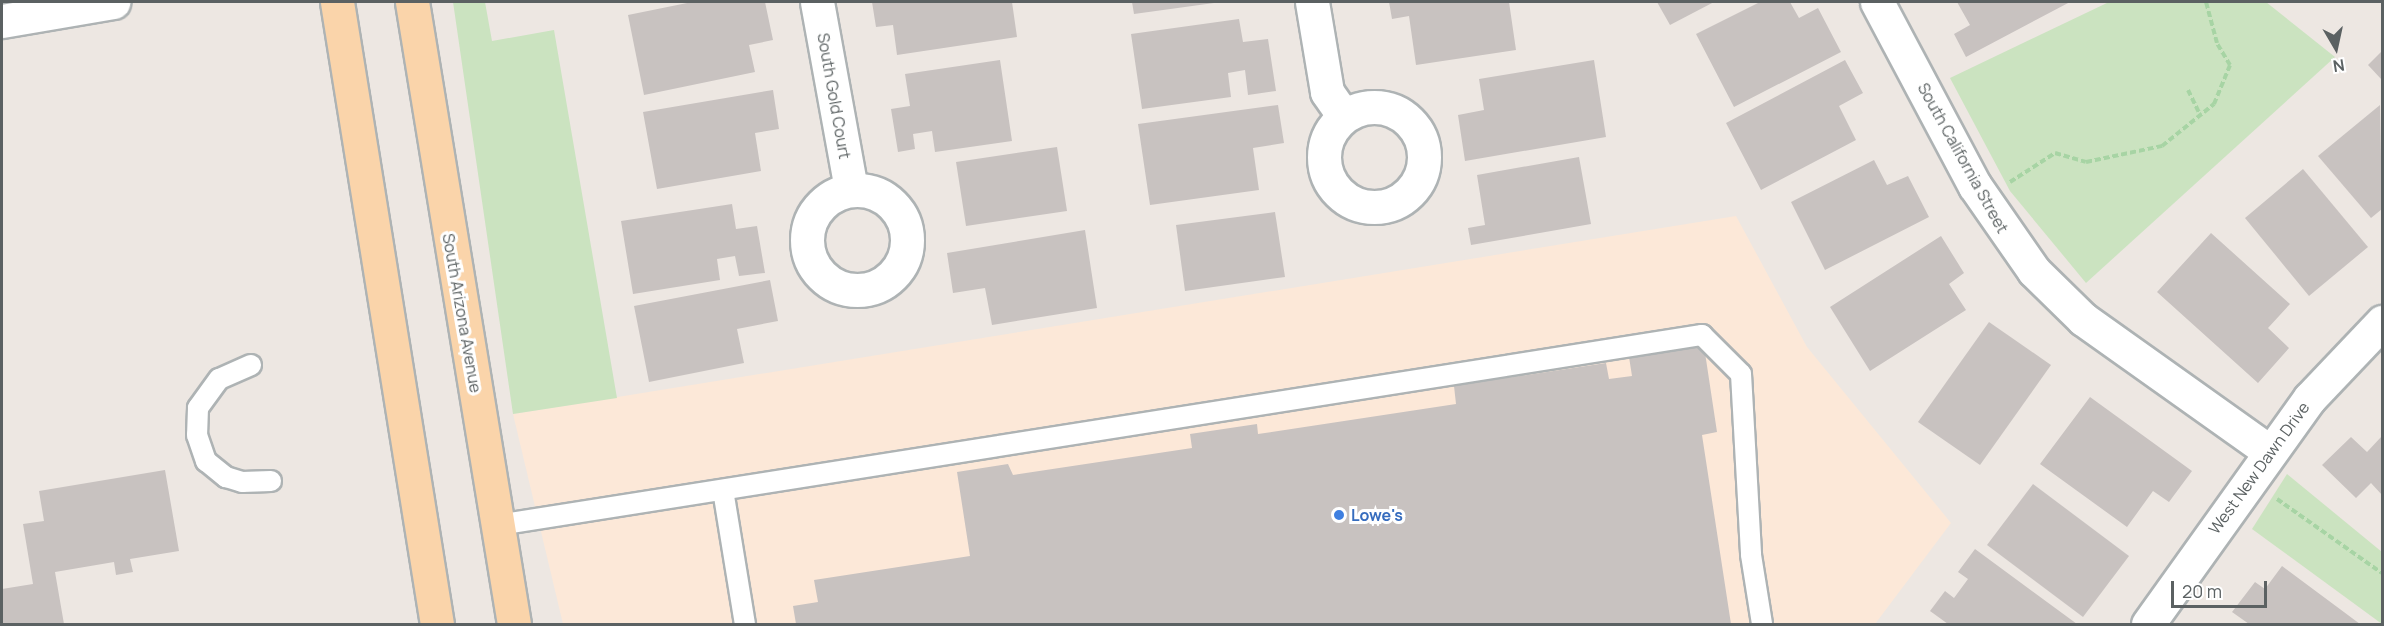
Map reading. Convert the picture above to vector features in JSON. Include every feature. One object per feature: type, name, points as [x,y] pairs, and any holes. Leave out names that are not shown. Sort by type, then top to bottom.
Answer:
[{"type":"main road","points":[[337,2],[437,624]]},
{"type":"main road","name":"South Arizona Avenue","points":[[412,2],[514,624]]},
{"type":"street","points":[[2,21],[113,2]]},
{"type":"street","name":"South Gold Court","points":[[817,2],[851,190]]},
{"type":"street","points":[[1312,2],[1327,92],[1344,116]]},
{"type":"street","name":"South California Street","points":[[1877,2],[1983,200],[2034,271],[2083,319],[2269,451]]},
{"type":"street","name":"West New Dawn Drive","points":[[2148,624],[2269,451],[2310,398],[2382,322]]},
{"type":"lane","points":[[498,525],[1702,334],[1741,374],[1751,555],[1762,624]]},
{"type":"lane","points":[[251,365],[219,379],[198,408],[197,435],[206,461],[226,477],[242,482],[271,481]]},
{"type":"lane","points":[[723,490],[744,624]]},
{"type":"path","points":[[1983,200],[2055,153],[2086,162],[2162,146],[2214,104],[2230,65],[2217,43],[2206,2]]},
{"type":"path","points":[[2188,90],[2200,115]]},
{"type":"path","points":[[2249,481],[2382,573]]},
{"type":"shaded area","points":[[1736,216],[1807,347],[1951,523],[1875,624],[563,624],[513,414]]},
{"type":"green space","points":[[453,2],[485,2],[492,41],[554,30],[617,398],[513,414]]},
{"type":"green space","points":[[2109,2],[2266,2],[2335,57],[2086,283],[2010,191],[1950,78]]},
{"type":"green space","points":[[2287,474],[2382,552],[2382,624],[2252,529]]},
{"type":"building","points":[[692,2],[765,2],[773,40],[749,45],[755,72],[644,95],[628,15]]},
{"type":"building","points":[[872,2],[1012,2],[1017,37],[897,55],[893,25],[876,27]]},
{"type":"building","points":[[1132,2],[1214,2],[1214,3],[1134,14]]},
{"type":"building","points":[[1389,2],[1509,2],[1516,50],[1416,65],[1409,16],[1392,19]]},
{"type":"building","points":[[1657,2],[1714,2],[1670,25]]},
{"type":"building","points":[[1760,2],[1790,2],[1799,18],[1818,8],[1841,52],[1734,107],[1696,34]]},
{"type":"building","points":[[1957,2],[2070,2],[1966,57],[1954,34],[1970,25]]},
{"type":"building","points":[[1239,19],[1243,42],[1268,39],[1276,91],[1248,95],[1245,70],[1228,73],[1231,97],[1142,109],[1131,34]]},
{"type":"building","points":[[2382,51],[2382,80],[2368,65]]},
{"type":"building","points":[[1000,60],[1012,141],[935,152],[932,131],[913,134],[915,149],[898,152],[891,109],[910,106],[905,74]]},
{"type":"building","points":[[1594,60],[1606,137],[1465,161],[1458,115],[1484,110],[1479,79]]},
{"type":"building","points":[[1845,60],[1863,93],[1839,106],[1856,140],[1761,190],[1726,123]]},
{"type":"building","points":[[773,90],[779,129],[755,133],[761,171],[657,189],[643,112]]},
{"type":"building","points":[[1278,105],[1284,143],[1253,148],[1259,190],[1150,205],[1138,124]]},
{"type":"building","points":[[2380,105],[2382,209],[2371,218],[2318,156]]},
{"type":"building","points":[[1057,147],[1067,211],[966,226],[956,162]]},
{"type":"building","points":[[1579,157],[1591,224],[1471,245],[1468,228],[1485,225],[1477,175]]},
{"type":"building","points":[[1874,160],[1887,185],[1908,176],[1929,217],[1825,270],[1791,202]]},
{"type":"building","points":[[2303,169],[2368,247],[2309,296],[2245,218]]},
{"type":"building","points":[[732,204],[736,229],[757,226],[765,273],[739,276],[735,256],[717,259],[720,280],[633,294],[621,221]]},
{"type":"building","points":[[1275,212],[1285,277],[1185,291],[1176,225]]},
{"type":"building","points":[[1085,230],[1097,308],[992,325],[985,288],[953,293],[947,253]]},
{"type":"building","points":[[2211,233],[2290,304],[2268,328],[2289,348],[2258,383],[2157,292]]},
{"type":"building","points":[[1941,236],[1964,273],[1949,284],[1966,310],[1870,371],[1830,307]]},
{"type":"building","points":[[770,280],[778,321],[737,329],[744,363],[649,382],[634,306]]},
{"type":"building","points":[[1989,322],[2051,365],[1980,465],[1918,422]]},
{"type":"building","name":"Lowe's","points":[[1704,346],[1717,432],[1702,435],[1731,624],[796,624],[793,606],[818,602],[814,580],[970,556],[957,472],[1008,464],[1013,475],[1192,448],[1190,434],[1257,424],[1258,434],[1456,404],[1454,386],[1606,363],[1609,379],[1632,376],[1629,357]]},
{"type":"building","points":[[2090,397],[2192,471],[2169,502],[2153,491],[2127,527],[2040,464]]},
{"type":"building","points":[[2382,436],[2382,495],[2371,483],[2356,498],[2322,465],[2351,437],[2367,452]]},
{"type":"building","points":[[165,470],[179,551],[130,559],[133,572],[116,575],[114,562],[55,572],[64,624],[2,624],[2,589],[33,584],[23,524],[44,521],[39,491]]},
{"type":"building","points":[[2033,484],[2129,556],[2083,617],[1987,545]]},
{"type":"building","points":[[1975,549],[2077,624],[1948,624],[1930,611],[1945,591],[1954,598],[1968,579],[1958,572]]},
{"type":"building","points":[[2282,566],[2360,624],[2249,624],[2232,612],[2255,582],[2265,589]]},
{"type":"place","name":"Lowe's","points":[[1339,515]]}]
